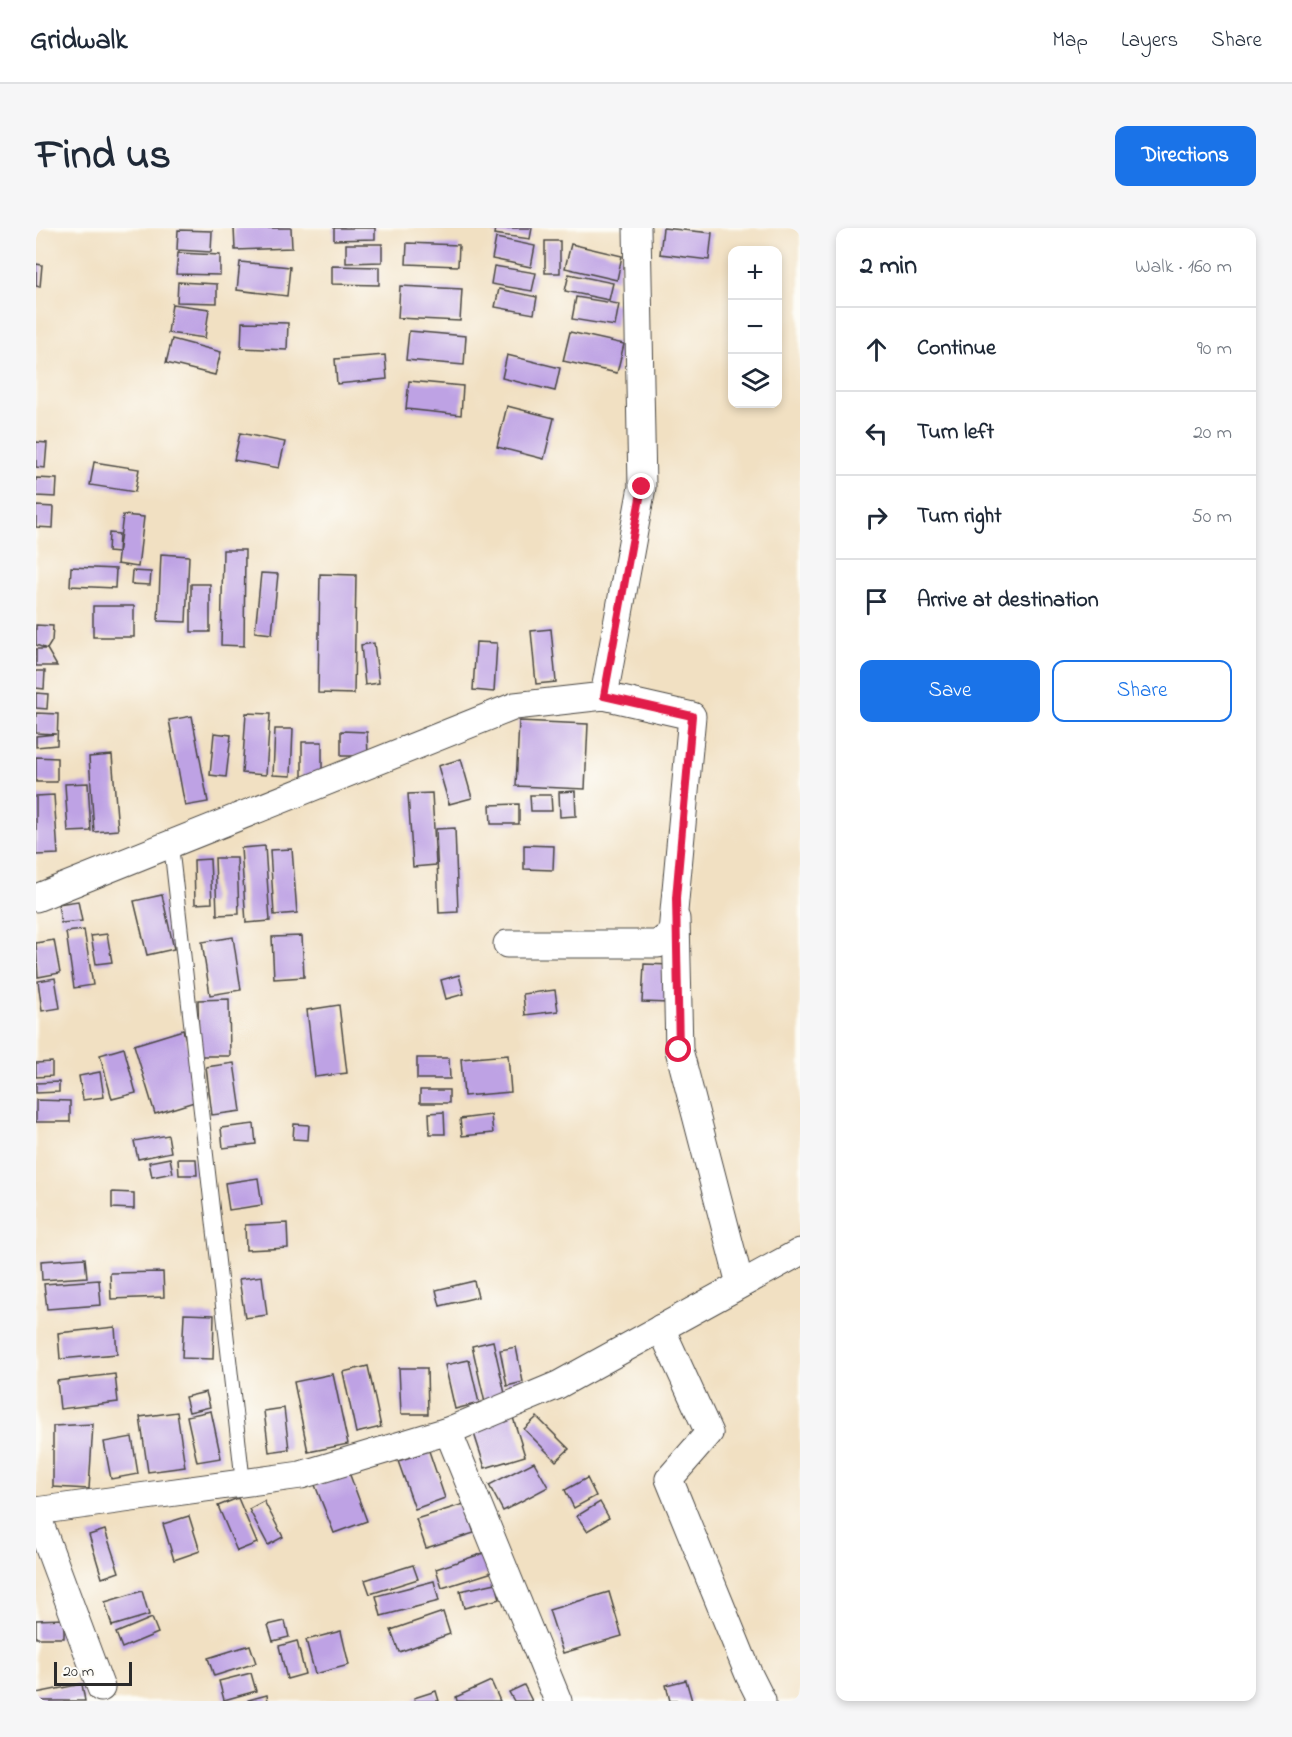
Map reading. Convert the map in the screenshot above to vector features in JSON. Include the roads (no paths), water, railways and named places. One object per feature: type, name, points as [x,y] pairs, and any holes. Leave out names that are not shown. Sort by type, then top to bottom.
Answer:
[{"type":"street","points":[[604,696],[642,487],[637,228]]},
{"type":"street","points":[[36,898],[515,706],[604,696],[692,716],[672,933],[658,944],[507,944]]},
{"type":"street","points":[[676,898],[679,1050],[740,1284]]},
{"type":"street","points":[[101,1688],[36,1512],[301,1474],[448,1431],[558,1384],[800,1252]]},
{"type":"street","points":[[661,1328],[709,1433],[669,1479],[749,1675],[762,1701]]},
{"type":"street","points":[[448,1431],[558,1701]]},
{"type":"lane","points":[[171,845],[243,1483]]}]
